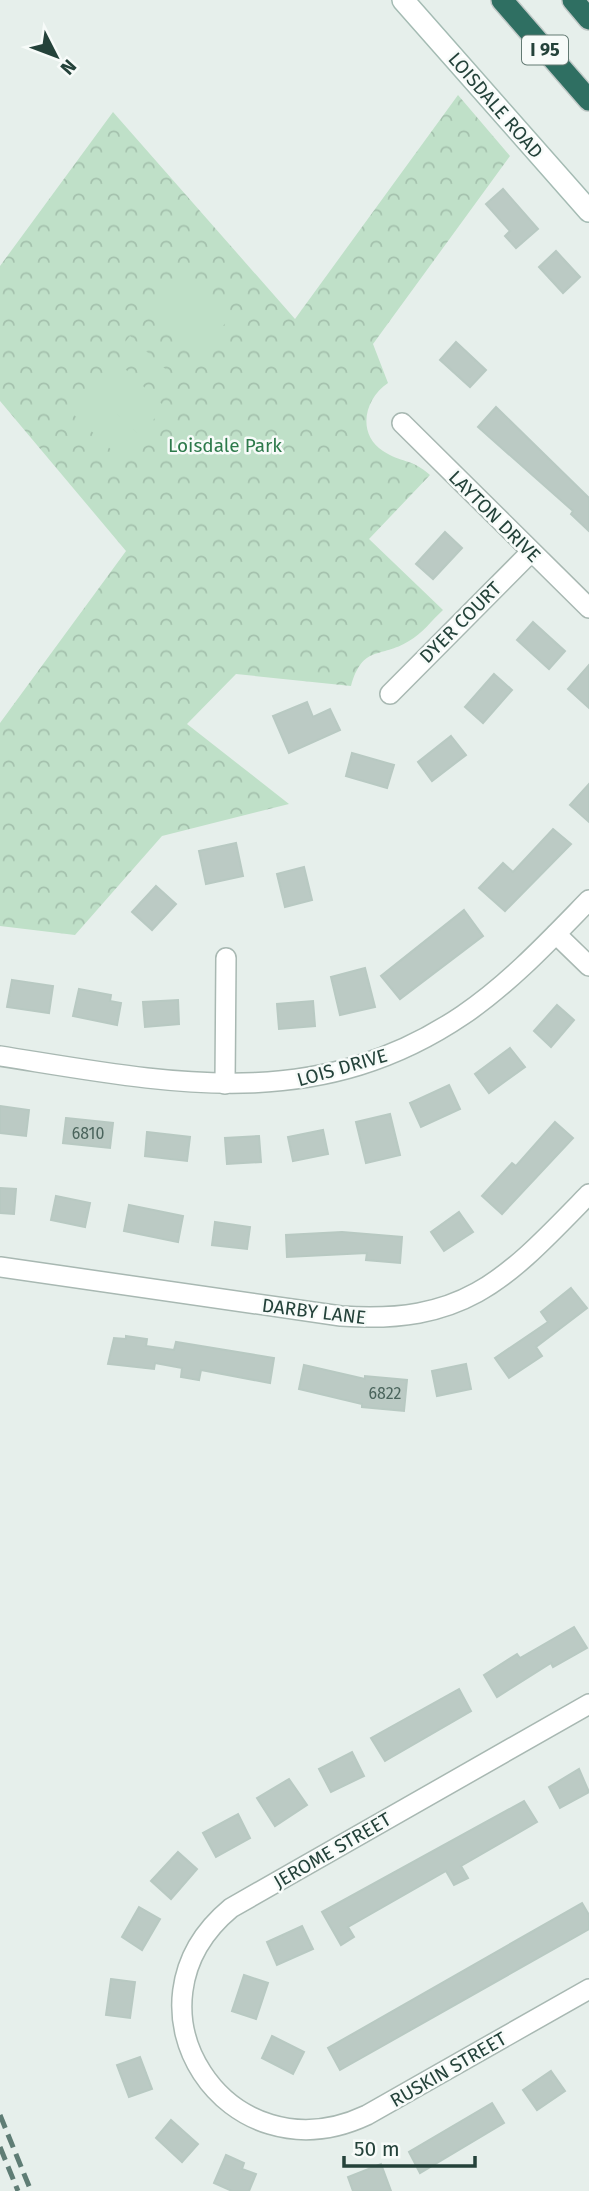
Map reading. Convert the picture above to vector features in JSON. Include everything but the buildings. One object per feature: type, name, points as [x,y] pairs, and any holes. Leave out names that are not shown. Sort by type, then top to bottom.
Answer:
[{"type":"highway","name":"I 95","points":[[502,0],[589,100]]},
{"type":"highway","points":[[573,0],[589,19]]},
{"type":"main road","name":"LOISDALE ROAD","points":[[403,0],[589,211]]},
{"type":"street","name":"LAYTON DRIVE","points":[[402,424],[589,608]]},
{"type":"street","name":"DYER COURT","points":[[390,694],[531,552]]},
{"type":"street","name":"LOIS DRIVE","points":[[0,1056],[170,1082],[225,1084],[307,1079],[356,1067],[432,1035],[488,996],[589,900]]},
{"type":"street","points":[[556,934],[589,966]]},
{"type":"street","points":[[225,1084],[226,958]]},
{"type":"street","name":"DARBY LANE","points":[[0,1267],[341,1316],[386,1319],[425,1314],[449,1306],[495,1282],[536,1249],[589,1194]]},
{"type":"street","name":"JEROME STREET","points":[[198,2068],[186,2039],[183,1993],[187,1972],[200,1941],[221,1916],[589,1703]]},
{"type":"street","name":"RUSKIN STREET","points":[[198,2068],[221,2097],[246,2116],[278,2128],[327,2129],[367,2115],[589,1989]]},
{"type":"green space","name":"Loisdale Park","points":[[458,95],[510,156],[373,344],[388,383],[374,397],[367,416],[369,435],[375,444],[389,455],[417,466],[430,475],[369,539],[443,610],[414,638],[367,658],[361,664],[351,686],[236,674],[187,724],[289,804],[162,836],[75,935],[0,926],[0,723],[126,551],[0,401],[0,266],[113,112],[295,319]]},
{"type":"green space","points":[[177,274],[229,319],[202,350],[150,305]]},
{"type":"green space","points":[[130,336],[175,378],[165,389],[120,348]]},
{"type":"green space","points":[[120,364],[165,407],[145,429],[99,386]]},
{"type":"green space","points":[[94,392],[140,435],[119,457],[73,414]]},
{"type":"railway","points":[[0,2115],[31,2191]]},
{"type":"railway","points":[[0,2147],[18,2191]]}]
